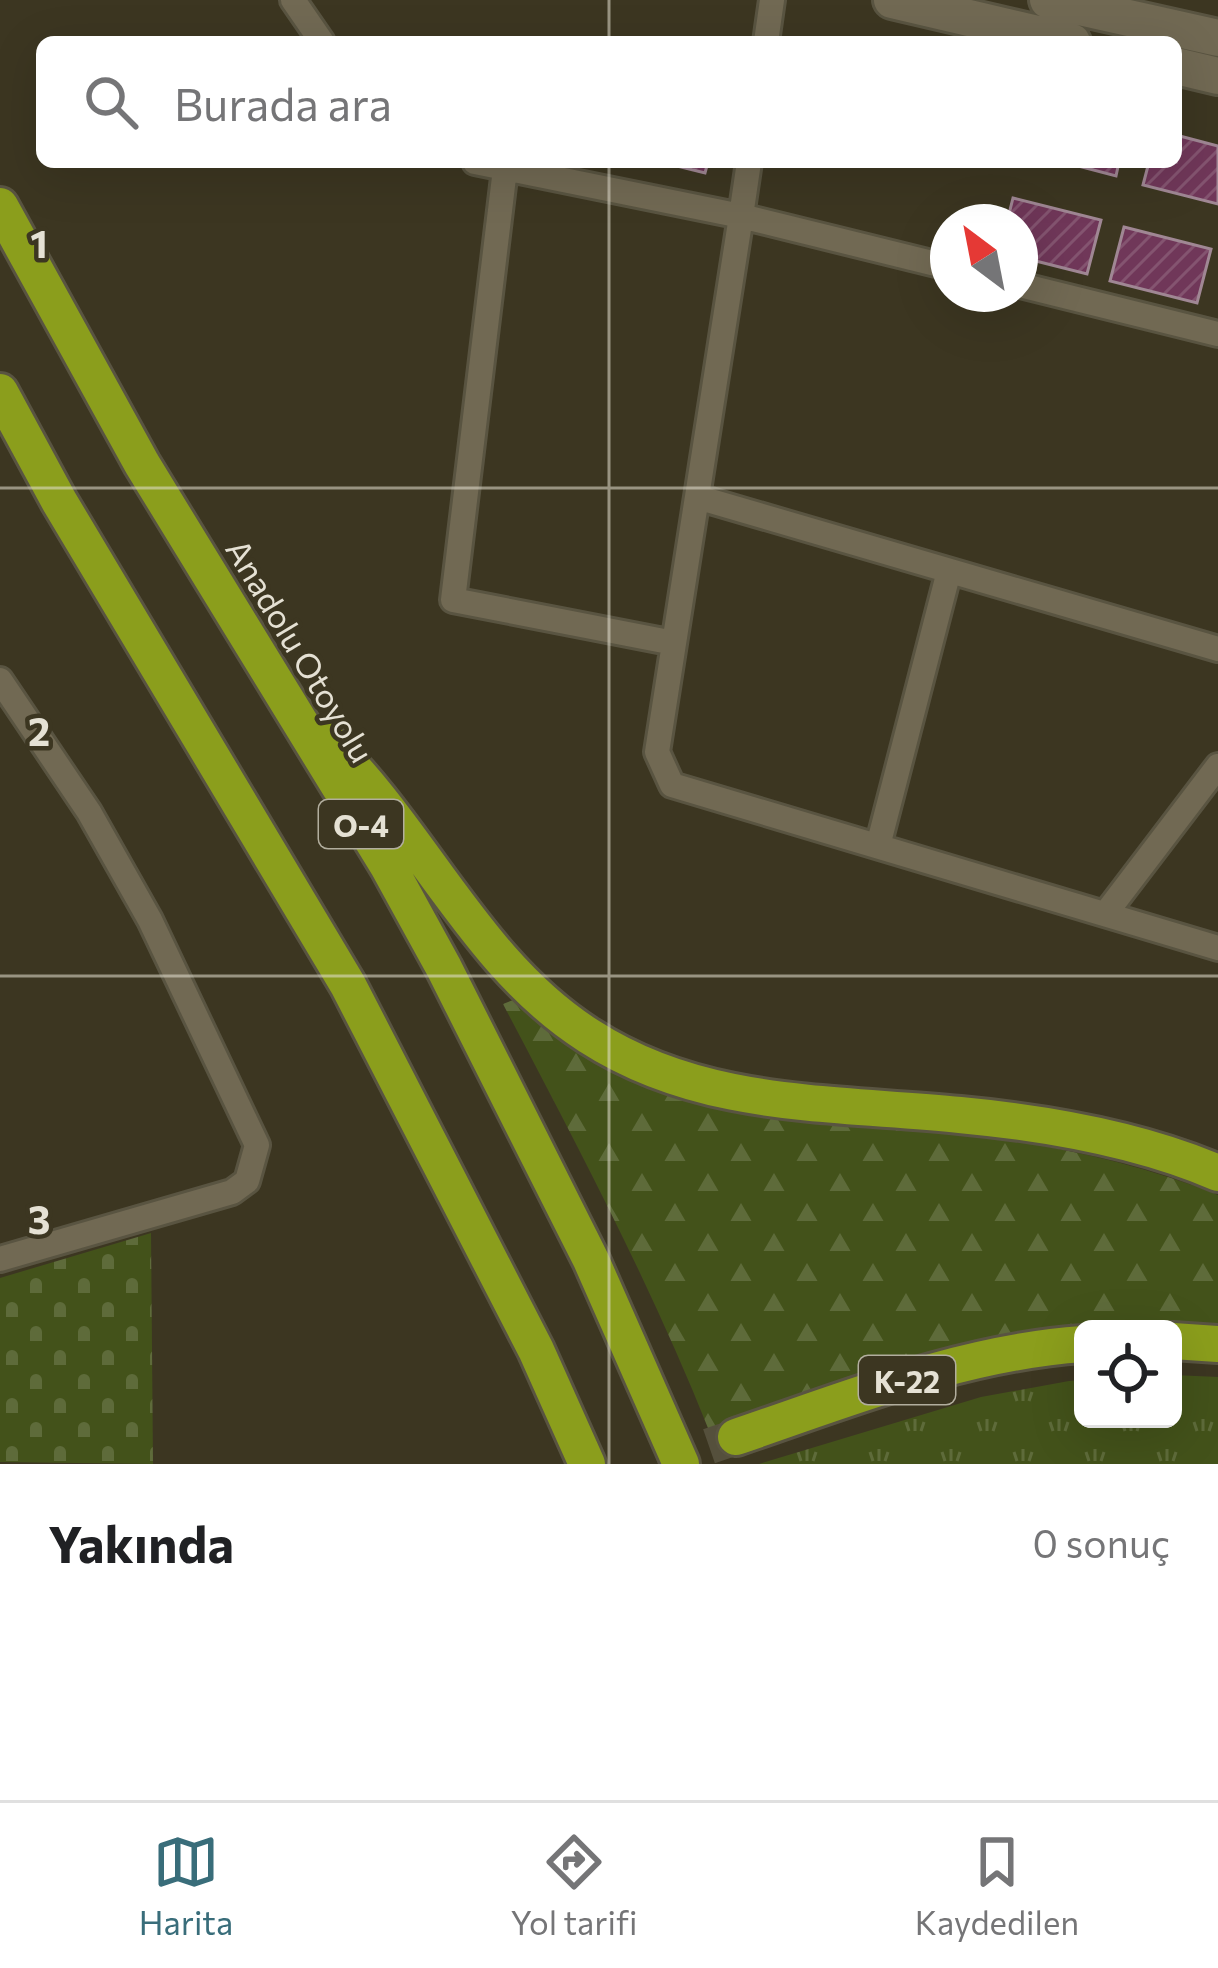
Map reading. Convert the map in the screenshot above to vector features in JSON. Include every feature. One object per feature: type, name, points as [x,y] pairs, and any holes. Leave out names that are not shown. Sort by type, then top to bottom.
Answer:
[{"type":"highway","name":"Anadolu Otoyolu","points":[[0,206],[142,464],[444,968],[592,1260],[681,1464]]},
{"type":"highway","name":"O-4","points":[[0,392],[59,501],[348,985],[536,1350],[587,1464]]},
{"type":"highway","points":[[286,702],[367,778],[514,975],[588,1036],[639,1065],[735,1095],[962,1115],[1089,1135],[1218,1173]]},
{"type":"highway","points":[[1182,1342],[1218,1344]]},
{"type":"highway","name":"K-22","points":[[1074,1345],[1012,1353],[908,1379],[739,1447],[927,1396],[1074,1366]]},
{"type":"highway","points":[[1182,1362],[1218,1364]]},
{"type":"main road","points":[[892,0],[1046,36]]},
{"type":"main road","points":[[1048,0],[1095,5],[1218,38]]},
{"type":"main road","points":[[1182,67],[1218,76]]},
{"type":"street","points":[[293,0],[318,36]]},
{"type":"street","points":[[767,36],[772,0]]},
{"type":"street","points":[[501,168],[741,216],[930,263]]},
{"type":"street","points":[[748,168],[657,752],[672,785],[1218,948]]},
{"type":"street","points":[[505,169],[452,600],[674,643]]},
{"type":"street","points":[[1038,289],[1218,334]]},
{"type":"street","points":[[697,497],[1218,649]]},
{"type":"street","points":[[878,846],[949,571]]},
{"type":"street","points":[[0,680],[89,812],[151,920],[256,1145],[247,1180],[232,1192],[0,1259]]},
{"type":"street","points":[[1106,913],[1218,766]]},
{"type":"green space","points":[[518,998],[567,1041],[617,1073],[720,1108],[1019,1142],[1120,1163],[1218,1195],[1218,1328],[1182,1327],[1182,1320],[1074,1320],[1074,1329],[882,1372],[710,1433],[638,1269],[503,1004]]},
{"type":"green space","points":[[151,1233],[153,1464],[0,1462],[0,1278]]},
{"type":"green space","points":[[1182,1375],[1218,1377],[1218,1464],[759,1464],[981,1397],[1074,1381],[1074,1428],[1182,1428]]},
{"type":"building","points":[[1182,137],[1218,146],[1218,204],[1143,185],[1147,168],[1182,168]]},
{"type":"building","points":[[1086,168],[1118,168],[1116,176]]},
{"type":"building","points":[[1038,204],[1101,220],[1087,274],[1038,262]]},
{"type":"building","points":[[1124,227],[1211,249],[1197,303],[1110,281]]},
{"type":"tunnel","points":[[658,1464],[736,1437]]}]
